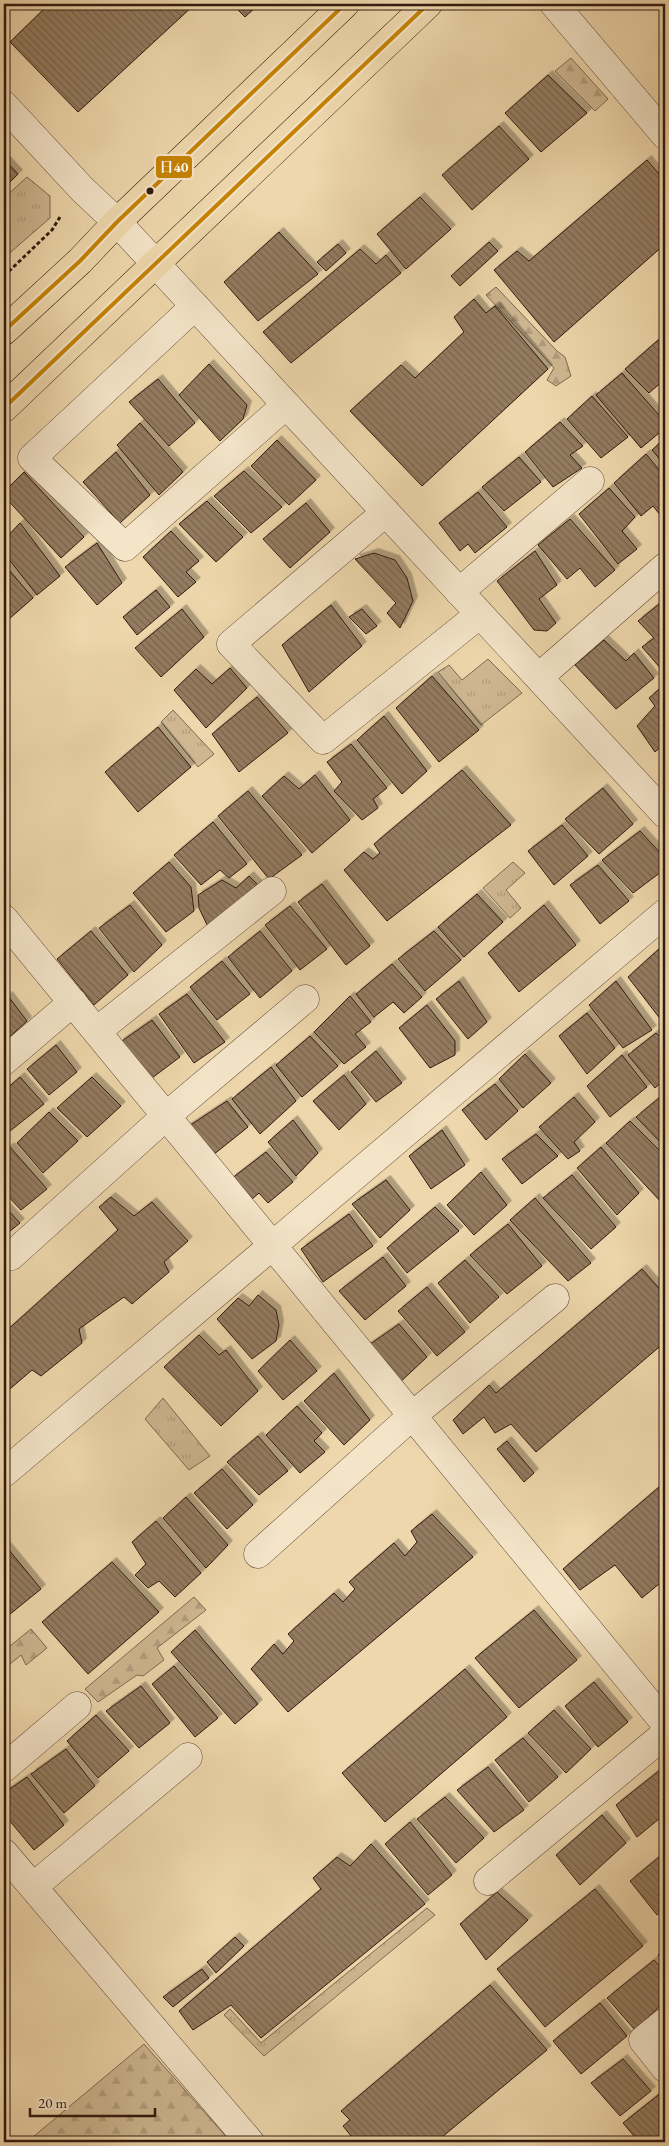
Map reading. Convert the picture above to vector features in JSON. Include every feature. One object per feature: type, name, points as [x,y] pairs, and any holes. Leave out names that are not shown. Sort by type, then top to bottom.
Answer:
[{"type":"main road","points":[[4,331],[80,261],[117,222],[345,4]]},
{"type":"main road","points":[[4,408],[428,4]]},
{"type":"street","points":[[554,4],[665,135]]},
{"type":"street","points":[[4,105],[83,190],[117,222],[665,814]]},
{"type":"street","points":[[194,306],[32,458],[126,547],[286,405]]},
{"type":"street","points":[[460,592],[590,481]]},
{"type":"street","points":[[386,512],[231,644],[323,740],[480,614]]},
{"type":"street","points":[[539,677],[665,567]]},
{"type":"street","points":[[97,1031],[272,891]]},
{"type":"street","points":[[4,1473],[665,914]]},
{"type":"street","points":[[4,918],[12,947],[73,1002],[665,1723]]},
{"type":"street","points":[[11,1256],[166,1116],[305,999]]},
{"type":"street","points":[[4,1061],[73,1002]]},
{"type":"street","points":[[258,1554],[413,1416],[555,1298]]},
{"type":"street","points":[[4,1768],[77,1706]]},
{"type":"street","points":[[488,1881],[665,1734]]},
{"type":"street","points":[[33,1887],[188,1757]]},
{"type":"street","points":[[4,1853],[250,2142]]},
{"type":"street","points":[[665,2022],[643,2040],[665,2068]]},
{"type":"path","points":[[4,276],[52,230],[65,209]]},
{"type":"green space","points":[[571,58],[608,99],[595,111],[555,71]]},
{"type":"green space","points":[[27,177],[50,196],[50,218],[4,258],[4,198]]},
{"type":"green space","points":[[496,287],[565,357],[571,376],[556,386],[547,380],[554,368],[486,295]]},
{"type":"green space","points":[[488,659],[522,693],[481,725],[438,672],[449,665],[462,680]]},
{"type":"green space","points":[[173,710],[214,754],[198,767],[161,722]]},
{"type":"green space","points":[[513,862],[525,873],[506,890],[521,908],[510,918],[483,888]]},
{"type":"green space","points":[[163,1398],[210,1456],[189,1470],[145,1419]]},
{"type":"green space","points":[[194,1597],[206,1610],[157,1648],[164,1660],[143,1676],[137,1675],[98,1702],[85,1689]]},
{"type":"green space","points":[[31,1629],[47,1648],[26,1665],[21,1655],[4,1669],[4,1651]]},
{"type":"green space","points":[[427,1908],[435,1915],[264,2056],[224,2015],[230,2009],[261,2043]]},
{"type":"green space","points":[[144,2044],[231,2142],[27,2142]]},
{"type":"building","points":[[49,4],[195,4],[78,112],[10,42]]},
{"type":"building","points":[[232,4],[259,4],[245,17]]},
{"type":"building","points":[[548,75],[587,113],[541,152],[505,113]]},
{"type":"building","points":[[499,126],[529,159],[472,210],[442,175]]},
{"type":"building","points":[[4,159],[18,174],[4,188]]},
{"type":"building","points":[[647,160],[665,181],[665,244],[554,342],[494,270],[517,251],[529,261]]},
{"type":"building","points":[[420,197],[451,229],[406,269],[377,234]]},
{"type":"building","points":[[279,232],[318,274],[258,321],[224,282]]},
{"type":"building","points":[[489,242],[498,251],[460,286],[451,276]]},
{"type":"building","points":[[338,244],[346,253],[326,271],[317,262]]},
{"type":"building","points":[[360,249],[376,264],[386,255],[401,273],[291,363],[263,332]]},
{"type":"building","points":[[474,299],[486,313],[495,306],[548,369],[422,486],[350,411],[401,365],[415,378],[464,332],[454,317]]},
{"type":"building","points":[[664,335],[665,379],[649,393],[625,369]]},
{"type":"building","points":[[209,364],[247,405],[243,419],[220,441],[179,395]]},
{"type":"building","points":[[622,373],[665,422],[665,428],[641,448],[596,395]]},
{"type":"building","points":[[158,379],[195,423],[169,446],[129,402]]},
{"type":"building","points":[[592,396],[628,437],[601,458],[567,419]]},
{"type":"building","points":[[560,422],[583,446],[570,455],[582,468],[553,487],[525,452]]},
{"type":"building","points":[[140,423],[183,472],[159,495],[117,445]]},
{"type":"building","points":[[665,438],[665,466],[652,450]]},
{"type":"building","points":[[277,440],[316,480],[289,505],[251,466]]},
{"type":"building","points":[[116,452],[150,495],[120,523],[83,482]]},
{"type":"building","points":[[646,454],[665,477],[665,521],[653,506],[641,516],[614,483]]},
{"type":"building","points":[[519,457],[541,482],[504,511],[482,487]]},
{"type":"building","points":[[244,471],[282,507],[251,533],[214,496]]},
{"type":"building","points":[[24,472],[84,537],[61,558],[4,496],[4,492]]},
{"type":"building","points":[[609,488],[635,517],[622,531],[637,549],[618,564],[579,514]]},
{"type":"building","points":[[478,492],[507,527],[475,553],[468,544],[460,551],[439,523]]},
{"type":"building","points":[[207,501],[243,537],[216,562],[179,524]]},
{"type":"building","points":[[306,503],[330,532],[290,568],[263,539]]},
{"type":"building","points":[[570,519],[615,570],[595,587],[580,568],[567,579],[538,545]]},
{"type":"building","points":[[20,523],[60,576],[37,595],[4,553],[4,540]]},
{"type":"building","points":[[171,531],[199,561],[186,572],[196,582],[178,597],[143,557]]},
{"type":"building","points":[[97,543],[122,583],[97,605],[65,567]]},
{"type":"building","points":[[535,551],[557,585],[539,599],[556,623],[547,631],[534,630],[497,581]]},
{"type":"building","points":[[374,553],[395,560],[407,578],[413,601],[400,628],[387,613],[396,603],[355,559]]},
{"type":"building","points":[[4,564],[33,598],[9,619],[4,614]]},
{"type":"building","points":[[156,590],[170,607],[137,635],[123,617]]},
{"type":"building","points":[[664,600],[665,668],[662,670],[642,647],[654,638],[638,621]]},
{"type":"building","points":[[331,605],[362,646],[309,692],[282,645]]},
{"type":"building","points":[[182,609],[204,637],[161,677],[135,648]]},
{"type":"building","points":[[362,609],[377,626],[366,634],[349,617]]},
{"type":"building","points":[[604,640],[626,661],[634,653],[654,678],[616,709],[575,665]]},
{"type":"building","points":[[230,668],[247,688],[206,728],[174,690],[196,669],[212,684]]},
{"type":"building","points":[[432,676],[479,730],[439,762],[396,708]]},
{"type":"building","points":[[665,684],[665,743],[655,752],[637,726],[655,706],[649,698]]},
{"type":"building","points":[[257,697],[288,733],[239,772],[212,734]]},
{"type":"building","points":[[384,716],[427,771],[402,794],[357,740]]},
{"type":"building","points":[[158,727],[191,767],[138,812],[105,772]]},
{"type":"building","points":[[351,744],[387,788],[373,799],[378,808],[362,820],[334,791],[342,782],[327,762]]},
{"type":"building","points":[[462,770],[511,825],[387,921],[344,870],[364,852],[373,859],[380,853],[374,844]]},
{"type":"building","points":[[315,775],[350,820],[312,853],[262,796],[284,776],[299,789]]},
{"type":"building","points":[[603,788],[633,824],[599,854],[565,819]]},
{"type":"building","points":[[248,791],[302,855],[269,879],[218,816]]},
{"type":"building","points":[[213,822],[247,864],[229,878],[220,870],[201,885],[174,855]]},
{"type":"building","points":[[562,825],[588,856],[554,885],[528,851]]},
{"type":"building","points":[[640,831],[665,858],[665,869],[633,893],[602,860]]},
{"type":"building","points":[[169,862],[191,887],[194,911],[166,932],[133,893]]},
{"type":"building","points":[[598,865],[629,901],[600,924],[570,885]]},
{"type":"building","points":[[249,876],[260,887],[209,929],[199,908],[198,895],[222,880],[236,888]]},
{"type":"building","points":[[322,884],[370,946],[346,965],[298,902]]},
{"type":"building","points":[[477,894],[503,922],[464,957],[438,927]]},
{"type":"building","points":[[130,905],[162,945],[134,972],[99,928]]},
{"type":"building","points":[[544,905],[576,945],[519,992],[488,953]]},
{"type":"building","points":[[290,906],[327,949],[300,970],[265,925]]},
{"type":"building","points":[[91,931],[128,975],[94,1005],[57,959]]},
{"type":"building","points":[[260,931],[292,971],[260,998],[228,957]]},
{"type":"building","points":[[434,931],[461,960],[425,991],[398,959]]},
{"type":"building","points":[[660,948],[665,955],[665,1025],[628,977]]},
{"type":"building","points":[[222,961],[250,994],[217,1020],[190,987]]},
{"type":"building","points":[[392,964],[422,997],[404,1013],[393,1002],[374,1017],[356,994]]},
{"type":"building","points":[[459,981],[487,1022],[468,1039],[436,999]]},
{"type":"building","points":[[616,981],[652,1030],[623,1048],[589,1005]]},
{"type":"building","points":[[187,994],[225,1042],[194,1063],[159,1014]]},
{"type":"building","points":[[8,996],[27,1021],[4,1042],[4,999]]},
{"type":"building","points":[[350,996],[371,1022],[355,1034],[366,1047],[344,1064],[314,1032]]},
{"type":"building","points":[[427,1005],[455,1041],[455,1055],[430,1068],[399,1028]]},
{"type":"building","points":[[587,1013],[615,1048],[587,1074],[559,1036]]},
{"type":"building","points":[[152,1020],[180,1057],[148,1081],[119,1043]]},
{"type":"building","points":[[656,1033],[665,1042],[665,1079],[655,1088],[628,1055]]},
{"type":"building","points":[[310,1036],[338,1066],[302,1097],[276,1065]]},
{"type":"building","points":[[56,1045],[77,1072],[49,1095],[27,1069]]},
{"type":"building","points":[[376,1051],[402,1083],[376,1102],[351,1072]]},
{"type":"building","points":[[525,1054],[551,1083],[523,1108],[499,1079]]},
{"type":"building","points":[[622,1055],[647,1087],[610,1117],[587,1086]]},
{"type":"building","points":[[271,1067],[296,1101],[260,1134],[232,1099]]},
{"type":"building","points":[[344,1075],[366,1104],[339,1130],[313,1101]]},
{"type":"building","points":[[20,1077],[44,1104],[5,1135],[4,1091]]},
{"type":"building","points":[[92,1077],[121,1106],[87,1137],[57,1108]]},
{"type":"building","points":[[495,1084],[518,1111],[486,1140],[462,1110]]},
{"type":"building","points":[[665,1093],[665,1147],[636,1117]]},
{"type":"building","points":[[574,1097],[595,1122],[574,1142],[580,1151],[568,1159],[539,1127]]},
{"type":"building","points":[[227,1101],[248,1127],[208,1159],[186,1128]]},
{"type":"building","points":[[49,1112],[78,1141],[43,1173],[17,1143]]},
{"type":"building","points":[[293,1120],[318,1153],[296,1176],[268,1142]]},
{"type":"building","points":[[630,1121],[665,1156],[665,1169],[662,1173],[665,1176],[665,1200],[662,1203],[606,1143]]},
{"type":"building","points":[[442,1130],[465,1165],[431,1189],[409,1156]]},
{"type":"building","points":[[536,1134],[558,1156],[522,1184],[502,1159]]},
{"type":"building","points":[[10,1147],[47,1189],[21,1210],[4,1192],[4,1152]]},
{"type":"building","points":[[601,1147],[639,1193],[617,1215],[577,1168]]},
{"type":"building","points":[[266,1152],[293,1182],[268,1203],[259,1193],[245,1205],[231,1179]]},
{"type":"building","points":[[481,1172],[507,1205],[474,1235],[447,1205]]},
{"type":"building","points":[[572,1175],[616,1227],[591,1249],[543,1198]]},
{"type":"building","points":[[386,1180],[410,1210],[380,1238],[352,1204]]},
{"type":"building","points":[[111,1197],[134,1216],[152,1202],[188,1241],[164,1262],[169,1272],[132,1304],[124,1297],[79,1329],[82,1343],[41,1376],[32,1370],[4,1394],[4,1333],[118,1230],[99,1207]]},
{"type":"building","points":[[535,1198],[591,1263],[568,1281],[510,1220]]},
{"type":"building","points":[[4,1206],[20,1223],[4,1236]]},
{"type":"building","points":[[435,1207],[459,1231],[407,1273],[387,1248]]},
{"type":"building","points":[[349,1214],[373,1246],[323,1282],[301,1249]]},
{"type":"building","points":[[508,1224],[542,1266],[507,1294],[470,1255]]},
{"type":"building","points":[[383,1257],[406,1286],[365,1320],[339,1291]]},
{"type":"building","points":[[465,1260],[499,1297],[470,1323],[438,1283]]},
{"type":"building","points":[[642,1269],[665,1295],[665,1342],[536,1452],[511,1424],[495,1433],[484,1417],[463,1434],[453,1420],[489,1385],[496,1393]]},
{"type":"building","points":[[427,1287],[465,1332],[437,1356],[398,1311]]},
{"type":"building","points":[[258,1295],[276,1310],[279,1325],[276,1341],[252,1359],[217,1319],[238,1298],[249,1306]]},
{"type":"building","points":[[399,1324],[427,1357],[397,1385],[366,1347]]},
{"type":"building","points":[[199,1335],[219,1355],[226,1350],[258,1391],[221,1426],[164,1367]]},
{"type":"building","points":[[290,1340],[317,1371],[283,1400],[258,1371]]},
{"type":"building","points":[[334,1373],[370,1420],[344,1445],[304,1401]]},
{"type":"building","points":[[297,1406],[322,1433],[314,1441],[325,1452],[300,1473],[266,1435]]},
{"type":"building","points":[[258,1436],[288,1471],[259,1495],[227,1462]]},
{"type":"building","points":[[507,1441],[534,1473],[524,1482],[497,1449]]},
{"type":"building","points":[[222,1469],[253,1505],[227,1529],[194,1493]]},
{"type":"building","points":[[665,1482],[665,1579],[642,1598],[615,1565],[580,1590],[563,1569]]},
{"type":"building","points":[[186,1497],[228,1545],[206,1568],[163,1518]]},
{"type":"building","points":[[432,1514],[473,1557],[288,1712],[251,1669],[274,1644],[283,1654],[294,1641],[288,1634],[334,1593],[343,1602],[355,1589],[349,1582],[394,1543],[405,1556],[417,1542],[411,1531]]},
{"type":"building","points":[[156,1521],[201,1573],[175,1597],[159,1581],[148,1588],[135,1575],[146,1564],[132,1542]]},
{"type":"building","points":[[4,1544],[41,1589],[4,1619]]},
{"type":"building","points":[[112,1562],[159,1612],[88,1674],[42,1622]]},
{"type":"building","points":[[534,1610],[577,1660],[519,1708],[475,1658]]},
{"type":"building","points":[[195,1630],[258,1704],[235,1724],[171,1652]]},
{"type":"building","points":[[174,1666],[218,1718],[195,1737],[152,1684]]},
{"type":"building","points":[[465,1669],[507,1717],[385,1822],[342,1773]]},
{"type":"building","points":[[594,1682],[628,1722],[598,1747],[565,1706]]},
{"type":"building","points":[[141,1686],[170,1723],[139,1748],[106,1711]]},
{"type":"building","points":[[554,1710],[591,1749],[566,1773],[528,1733]]},
{"type":"building","points":[[96,1715],[129,1751],[98,1778],[67,1741]]},
{"type":"building","points":[[523,1738],[558,1777],[529,1802],[495,1760]]},
{"type":"building","points":[[66,1749],[95,1786],[64,1813],[31,1774]]},
{"type":"building","points":[[665,1766],[665,1814],[637,1837],[616,1805]]},
{"type":"building","points":[[488,1767],[524,1810],[494,1832],[457,1790]]},
{"type":"building","points":[[27,1777],[64,1825],[34,1850],[4,1814],[4,1793]]},
{"type":"building","points":[[445,1797],[484,1838],[456,1863],[417,1819]]},
{"type":"building","points":[[602,1815],[626,1843],[580,1885],[556,1855]]},
{"type":"building","points":[[410,1822],[452,1875],[428,1895],[385,1844]]},
{"type":"building","points":[[371,1844],[425,1904],[261,2038],[231,2005],[193,2030],[179,2011],[321,1889],[313,1878],[337,1857],[350,1866]]},
{"type":"building","points":[[665,1852],[665,1908],[657,1915],[630,1881]]},
{"type":"building","points":[[595,1889],[643,1946],[545,2027],[497,1969]]},
{"type":"building","points":[[497,1892],[528,1920],[486,1960],[460,1924]]},
{"type":"building","points":[[235,1937],[244,1946],[216,1973],[207,1962]]},
{"type":"building","points":[[665,1949],[665,1963],[658,1955]]},
{"type":"building","points":[[654,1960],[665,1972],[665,2001],[635,2030],[607,1998]]},
{"type":"building","points":[[202,1969],[209,1978],[173,2007],[163,1997]]},
{"type":"building","points":[[490,1985],[547,2050],[436,2142],[356,2142],[343,2126],[350,2120],[341,2111]]},
{"type":"building","points":[[600,2003],[627,2036],[581,2074],[553,2041]]},
{"type":"building","points":[[623,2059],[651,2091],[620,2116],[591,2083]]},
{"type":"building","points":[[662,2092],[665,2096],[665,2142],[639,2142],[623,2123]]},
{"type":"transit line","name":"日40","points":[[4,331],[80,261],[117,222],[345,4]]},
{"type":"transit line","name":"日40","points":[[4,408],[428,4]]}]
